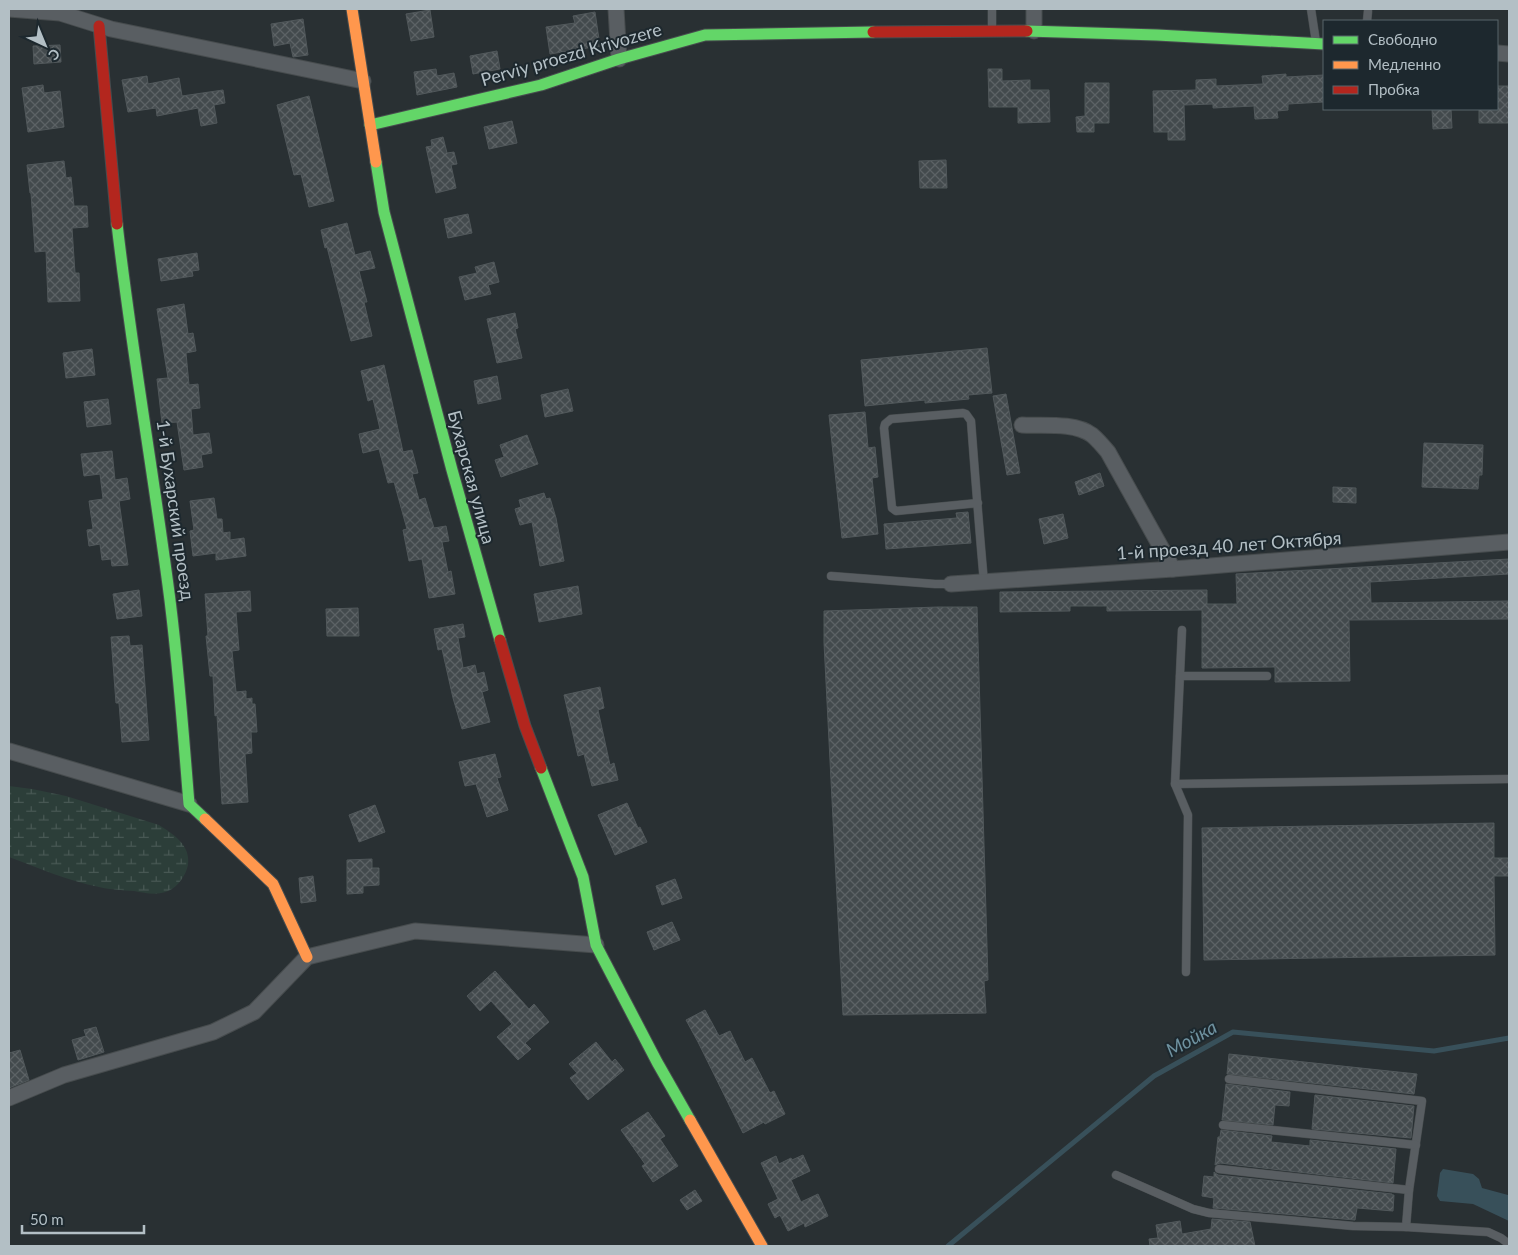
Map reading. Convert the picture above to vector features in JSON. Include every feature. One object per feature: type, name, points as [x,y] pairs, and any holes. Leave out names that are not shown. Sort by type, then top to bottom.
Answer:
[{"type":"street","points":[[9,9],[77,13],[100,26],[364,81]]},
{"type":"street","name":"Бухарская улица","points":[[352,9],[384,212],[452,470],[525,726],[583,877],[596,945],[657,1062],[762,1246]]},
{"type":"street","points":[[616,9],[619,59]]},
{"type":"street","points":[[1034,9],[1034,31]]},
{"type":"street","name":"1-й Бухарский проезд","points":[[100,26],[116,218],[129,321],[168,584],[177,658],[189,804]]},
{"type":"street","name":"Perviy proezd Krivozere","points":[[370,125],[515,92],[619,59],[705,35],[826,32],[1034,31],[1157,35],[1320,44]]},
{"type":"street","points":[[1022,425],[1079,428],[1091,434],[1099,441],[1108,452],[1174,569]]},
{"type":"street","name":"1-й проезд 40 лет Октября","points":[[951,584],[1174,569],[1509,542]]},
{"type":"street","points":[[9,751],[189,804],[273,884],[307,957]]},
{"type":"street","points":[[9,1098],[64,1075],[212,1032],[246,1016],[254,1012],[307,957],[415,930],[596,945]]},
{"type":"lane","points":[[992,9],[992,31]]},
{"type":"lane","points":[[1311,9],[1320,44]]},
{"type":"lane","points":[[1367,20],[1368,11]]},
{"type":"lane","points":[[978,503],[894,510],[891,506],[884,428],[888,421],[962,413],[966,414],[971,421],[978,503],[984,582]]},
{"type":"lane","points":[[832,576],[951,584]]},
{"type":"lane","points":[[1182,630],[1175,784],[1188,816],[1186,972]]},
{"type":"lane","points":[[1180,676],[1267,676]]},
{"type":"lane","points":[[1175,784],[1509,779]]},
{"type":"lane","points":[[1229,1079],[1422,1101],[1409,1190],[1406,1226]]},
{"type":"lane","points":[[1223,1125],[1416,1144]]},
{"type":"lane","points":[[1219,1169],[1409,1190]]},
{"type":"lane","points":[[1116,1176],[1209,1213],[1353,1226],[1406,1226],[1488,1232],[1509,1244]]},
{"type":"green space","points":[[9,786],[66,796],[159,825],[175,836],[184,846],[188,858],[185,873],[178,884],[172,889],[164,893],[151,894],[108,889],[87,884],[9,857]]},
{"type":"water","points":[[1443,1169],[1473,1174],[1479,1179],[1482,1188],[1508,1195],[1509,1221],[1473,1204],[1440,1201],[1437,1196],[1440,1173]]},
{"type":"building","points":[[430,10],[434,37],[411,41],[406,14]]},
{"type":"building","points":[[595,12],[600,46],[550,54],[546,27],[575,23],[573,16]]},
{"type":"building","points":[[303,19],[308,55],[293,57],[290,43],[274,46],[271,24]]},
{"type":"building","points":[[60,45],[61,62],[34,64],[33,46]]},
{"type":"building","points":[[497,51],[500,69],[473,74],[470,56]]},
{"type":"building","points":[[436,69],[437,76],[454,73],[457,87],[417,95],[414,72]]},
{"type":"building","points":[[988,69],[1002,69],[1002,81],[1030,80],[1030,90],[1049,90],[1050,122],[1018,123],[1018,107],[989,107]]},
{"type":"building","points":[[1286,74],[1286,77],[1323,75],[1323,102],[1288,104],[1288,110],[1277,111],[1278,118],[1255,119],[1254,106],[1213,108],[1213,104],[1184,105],[1185,140],[1168,140],[1168,132],[1154,132],[1153,91],[1196,90],[1196,80],[1216,79],[1216,86],[1263,84],[1262,76]]},
{"type":"building","points":[[147,76],[148,84],[179,78],[182,96],[223,90],[225,103],[214,105],[217,123],[201,126],[198,108],[157,116],[156,108],[128,112],[122,80]]},
{"type":"building","points":[[1085,83],[1109,83],[1109,123],[1094,123],[1094,132],[1077,132],[1076,117],[1085,116]]},
{"type":"building","points":[[43,85],[44,93],[60,91],[64,127],[28,132],[22,88]]},
{"type":"building","points":[[1498,86],[1509,86],[1509,123],[1479,123],[1479,110],[1498,110]]},
{"type":"building","points":[[309,96],[334,201],[309,207],[301,174],[294,175],[277,105]]},
{"type":"building","points":[[1432,110],[1451,110],[1452,128],[1433,129]]},
{"type":"building","points":[[512,121],[517,143],[489,149],[484,127]]},
{"type":"building","points":[[443,137],[447,153],[454,152],[457,164],[451,165],[456,188],[436,193],[426,147],[432,146],[431,140]]},
{"type":"building","points":[[946,160],[947,188],[920,188],[919,161]]},
{"type":"building","points":[[64,161],[66,178],[71,177],[74,206],[87,206],[88,227],[72,228],[75,273],[79,273],[80,301],[48,302],[46,251],[35,252],[27,165]]},
{"type":"building","points":[[468,214],[472,233],[448,238],[444,219]]},
{"type":"building","points":[[347,223],[355,255],[370,251],[375,268],[359,271],[367,302],[364,302],[372,336],[351,341],[321,230]]},
{"type":"building","points":[[197,253],[199,270],[192,271],[193,276],[161,281],[158,259]]},
{"type":"building","points":[[494,262],[499,282],[488,285],[491,294],[465,300],[459,277],[477,273],[475,267]]},
{"type":"building","points":[[184,304],[188,334],[193,333],[196,351],[186,353],[189,385],[198,384],[200,408],[191,409],[193,435],[209,433],[212,453],[201,455],[203,467],[184,470],[177,422],[162,423],[157,379],[168,378],[157,309]]},
{"type":"building","points":[[515,313],[518,328],[515,329],[522,358],[497,363],[487,319]]},
{"type":"building","points":[[987,348],[992,393],[968,395],[969,399],[925,403],[925,400],[865,406],[861,360]]},
{"type":"building","points":[[92,349],[95,375],[66,378],[63,353]]},
{"type":"building","points":[[384,365],[403,452],[412,450],[418,473],[412,474],[419,500],[425,498],[434,528],[446,526],[449,541],[442,542],[448,572],[451,571],[455,594],[429,598],[422,559],[409,561],[403,530],[407,529],[394,482],[388,483],[379,449],[363,453],[359,434],[380,429],[373,399],[368,401],[361,371]]},
{"type":"building","points":[[497,376],[501,399],[478,404],[474,381]]},
{"type":"building","points":[[568,389],[573,411],[545,417],[541,395]]},
{"type":"building","points":[[1006,394],[1020,473],[1007,475],[993,396]]},
{"type":"building","points":[[108,399],[111,424],[87,427],[84,402]]},
{"type":"building","points":[[865,412],[868,448],[875,447],[878,477],[872,478],[878,534],[842,538],[829,415]]},
{"type":"building","points":[[527,435],[538,464],[501,477],[495,460],[504,457],[500,445]]},
{"type":"building","points":[[1424,443],[1483,445],[1482,475],[1479,475],[1478,489],[1422,487]]},
{"type":"building","points":[[112,451],[115,480],[127,478],[130,499],[119,501],[128,565],[112,566],[111,559],[102,560],[100,544],[89,546],[87,530],[93,529],[89,501],[103,499],[100,474],[84,476],[81,454]]},
{"type":"building","points":[[1100,473],[1104,486],[1079,495],[1075,482]]},
{"type":"building","points":[[1333,487],[1356,488],[1356,503],[1333,502]]},
{"type":"building","points":[[544,493],[546,499],[550,498],[556,518],[564,561],[540,566],[532,522],[520,525],[515,509],[521,507],[519,500]]},
{"type":"building","points":[[214,498],[217,519],[222,519],[223,533],[230,532],[230,540],[244,538],[246,556],[216,560],[216,553],[193,556],[190,531],[194,530],[190,501]]},
{"type":"building","points":[[968,512],[971,543],[886,549],[884,524],[957,518],[956,513]]},
{"type":"building","points":[[1063,514],[1068,538],[1044,544],[1039,519]]},
{"type":"building","points":[[1509,559],[1509,574],[1370,582],[1371,603],[1509,601],[1509,619],[1349,620],[1350,681],[1275,682],[1275,667],[1202,668],[1202,610],[1107,611],[1107,606],[1070,606],[1070,611],[1000,612],[1000,592],[1207,590],[1207,604],[1237,604],[1236,574]]},
{"type":"building","points":[[578,586],[582,614],[539,622],[534,594]]},
{"type":"building","points":[[139,590],[142,616],[117,619],[113,594]]},
{"type":"building","points":[[250,591],[251,611],[236,612],[239,650],[232,651],[236,692],[246,691],[246,699],[252,698],[252,704],[255,704],[257,732],[251,732],[252,753],[245,754],[248,802],[222,804],[217,715],[215,716],[213,676],[210,676],[206,636],[208,636],[205,594]]},
{"type":"building","points":[[977,607],[988,980],[984,981],[986,1013],[843,1015],[824,643],[824,611]]},
{"type":"building","points":[[358,608],[359,636],[327,636],[326,609]]},
{"type":"building","points":[[463,624],[465,637],[458,638],[463,668],[475,665],[477,674],[484,672],[488,690],[482,692],[490,722],[462,729],[442,649],[438,650],[434,629]]},
{"type":"building","points":[[129,636],[130,646],[142,645],[149,740],[122,742],[119,703],[116,703],[111,637]]},
{"type":"building","points":[[600,687],[604,708],[598,710],[610,765],[614,763],[618,780],[592,786],[584,754],[578,756],[564,695]]},
{"type":"building","points":[[495,754],[501,777],[497,778],[508,810],[487,817],[476,784],[465,786],[459,762]]},
{"type":"building","points":[[627,803],[638,828],[640,827],[647,842],[615,855],[598,815]]},
{"type":"building","points":[[375,805],[385,832],[359,842],[349,815]]},
{"type":"building","points":[[1494,823],[1494,858],[1509,858],[1509,876],[1494,876],[1495,955],[1204,960],[1202,828]]},
{"type":"building","points":[[372,859],[372,868],[379,868],[379,885],[363,886],[363,893],[347,894],[347,860]]},
{"type":"building","points":[[313,876],[316,901],[301,903],[299,878]]},
{"type":"building","points":[[675,879],[682,898],[662,905],[656,886]]},
{"type":"building","points":[[672,922],[680,940],[654,950],[647,932]]},
{"type":"building","points":[[495,971],[529,1009],[534,1004],[549,1022],[525,1043],[531,1049],[518,1060],[497,1037],[512,1024],[491,1001],[480,1011],[467,996]]},
{"type":"building","points":[[705,1010],[719,1036],[730,1031],[745,1062],[752,1058],[770,1093],[774,1091],[785,1114],[743,1133],[686,1020]]},
{"type":"building","points":[[96,1027],[104,1052],[78,1060],[72,1040],[86,1036],[84,1030]]},
{"type":"building","points":[[596,1042],[612,1062],[615,1059],[624,1070],[588,1100],[570,1078],[577,1073],[569,1064]]},
{"type":"building","points":[[20,1050],[29,1080],[9,1088],[9,1053]]},
{"type":"building","points":[[1229,1054],[1417,1074],[1414,1094],[1227,1074]]},
{"type":"building","points":[[1226,1084],[1290,1092],[1289,1106],[1275,1105],[1273,1125],[1222,1120]]},
{"type":"building","points":[[1315,1095],[1414,1106],[1411,1138],[1312,1129]]},
{"type":"building","points":[[648,1112],[665,1136],[660,1139],[678,1166],[653,1182],[642,1166],[645,1164],[621,1130]]},
{"type":"building","points":[[1221,1130],[1272,1136],[1271,1142],[1310,1146],[1310,1140],[1396,1149],[1393,1183],[1220,1163],[1215,1165],[1218,1137],[1220,1137]]},
{"type":"building","points":[[803,1155],[810,1171],[791,1180],[801,1202],[818,1194],[828,1216],[805,1227],[804,1223],[788,1231],[780,1215],[775,1218],[768,1204],[778,1199],[761,1163],[776,1156],[779,1164]]},
{"type":"building","points":[[1214,1172],[1218,1175],[1392,1194],[1394,1195],[1393,1211],[1357,1208],[1355,1220],[1213,1208],[1214,1198],[1202,1196],[1204,1176],[1214,1177]]},
{"type":"building","points":[[695,1190],[702,1201],[687,1210],[680,1200]]},
{"type":"building","points":[[1212,1219],[1250,1222],[1255,1246],[1150,1246],[1149,1239],[1158,1238],[1156,1225],[1180,1221],[1182,1234],[1211,1229]]},
{"type":"waterway","name":"Мойка","points":[[948,1246],[1154,1076],[1233,1032],[1434,1051],[1509,1038]]},
{"type":"traffic: fast","points":[[1027,31],[1157,35],[1323,44]]},
{"type":"traffic: fast","points":[[370,125],[541,85],[619,59],[705,35],[873,32]]},
{"type":"traffic: fast","points":[[376,162],[384,212],[452,470],[500,640]]},
{"type":"traffic: fast","points":[[117,224],[172,612],[189,804],[205,819]]},
{"type":"traffic: fast","points":[[541,768],[583,877],[596,945],[657,1062],[690,1120]]},
{"type":"traffic: slow","points":[[352,9],[376,162]]},
{"type":"traffic: slow","points":[[205,819],[273,884],[307,957]]},
{"type":"traffic: slow","points":[[690,1120],[762,1246]]},
{"type":"traffic: jam","points":[[99,26],[117,224]]},
{"type":"traffic: jam","points":[[873,32],[1027,31]]},
{"type":"traffic: jam","points":[[500,640],[525,726],[541,768]]}]
